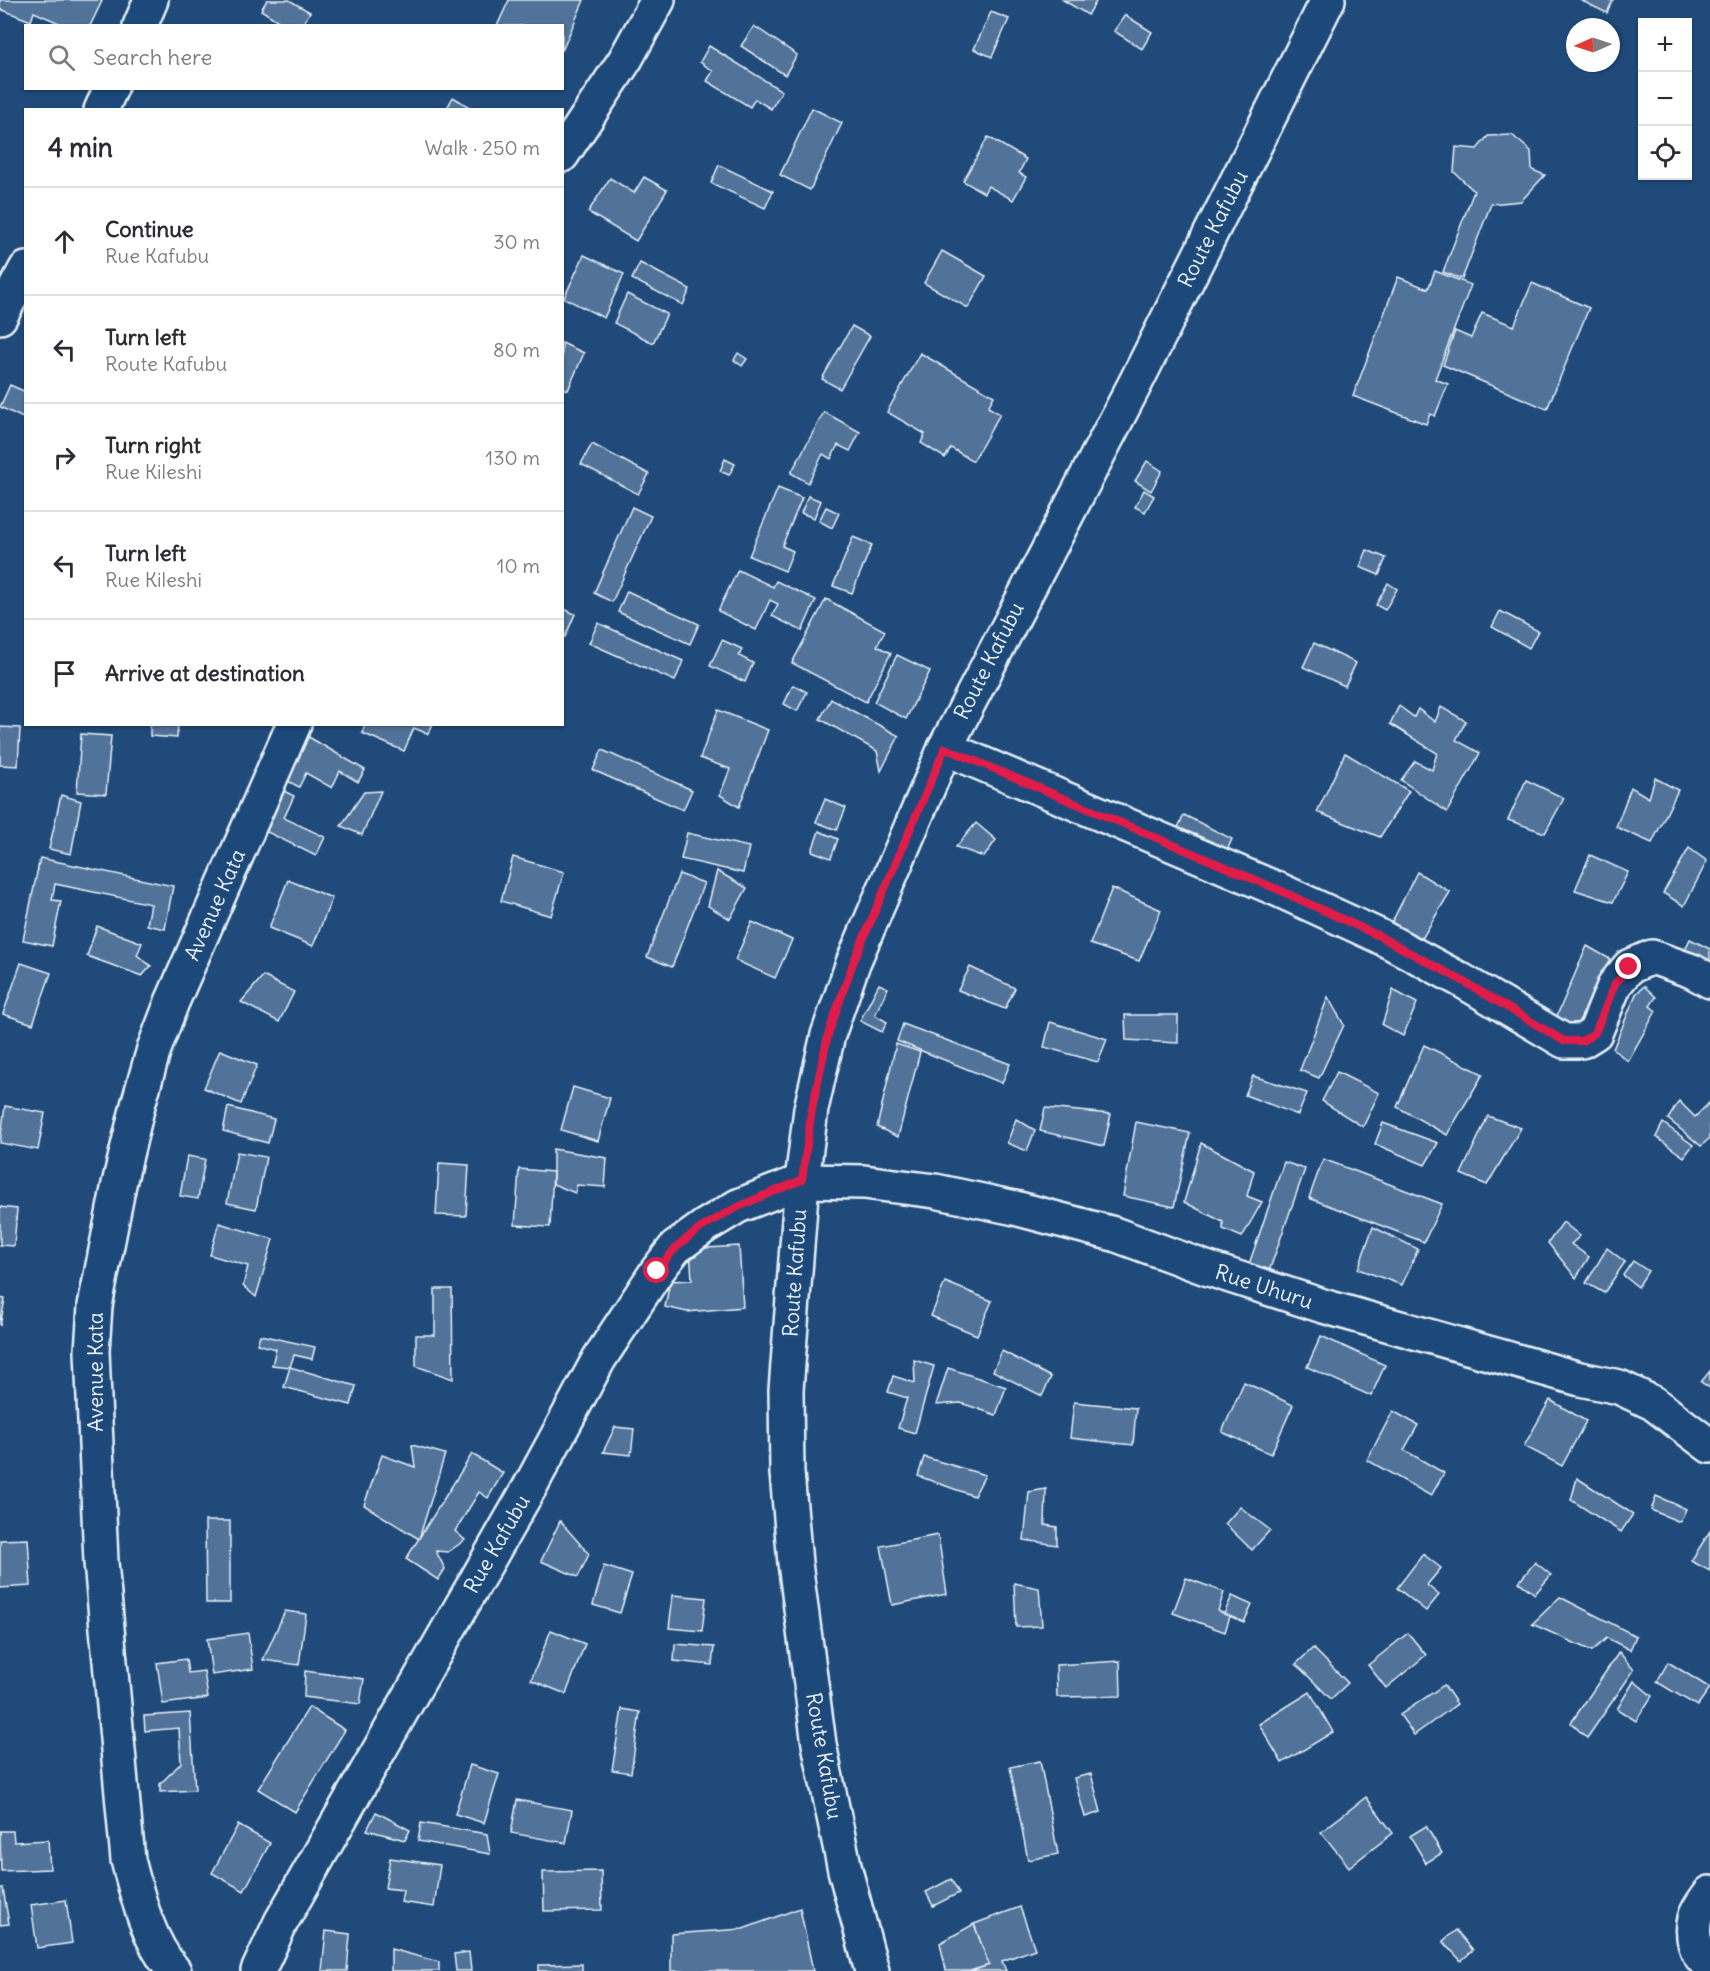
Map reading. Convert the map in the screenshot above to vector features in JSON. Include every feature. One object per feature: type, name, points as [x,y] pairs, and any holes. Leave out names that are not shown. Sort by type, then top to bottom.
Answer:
[{"type":"street","points":[[141,24],[151,0]]},
{"type":"street","points":[[564,152],[625,60],[658,0]]},
{"type":"street","name":"Route Kafubu","points":[[872,1971],[845,1870],[819,1744],[795,1563],[787,1473],[786,1390],[802,1180],[812,1109],[828,1035],[853,963],[945,748],[1141,371],[1328,0]]},
{"type":"street","points":[[102,108],[110,90]]},
{"type":"street","points":[[0,317],[24,273]]},
{"type":"street","name":"Avenue Kata","points":[[174,1971],[164,1959],[150,1928],[128,1860],[101,1562],[92,1351],[95,1306],[119,1184],[154,1049],[172,1002],[293,726]]},
{"type":"street","points":[[945,748],[1277,889],[1379,936],[1461,980],[1564,1041],[1582,1041],[1595,1033],[1615,984],[1629,967],[1652,957],[1692,971],[1710,981]]},
{"type":"street","name":"Rue Uhuru","points":[[802,1180],[864,1182],[935,1191],[1015,1208],[1114,1234],[1206,1268],[1323,1306],[1548,1370],[1619,1387],[1653,1403],[1710,1446]]},
{"type":"street","name":"Rue Kafubu","points":[[258,1971],[281,1922],[532,1483],[599,1359],[657,1271],[675,1248],[705,1226],[738,1206],[802,1180]]},
{"type":"street","points":[[1710,1893],[1695,1916],[1694,1943],[1703,1960],[1710,1965]]},
{"type":"building","points":[[0,0],[102,1],[91,24],[61,24],[34,12],[31,21],[0,9]]},
{"type":"building","points":[[267,0],[289,0],[310,12],[303,24],[283,24],[261,10]]},
{"type":"building","points":[[509,0],[584,0],[564,46],[564,24],[498,24]]},
{"type":"building","points":[[1063,0],[1097,0],[1088,15]]},
{"type":"building","points":[[1580,0],[1613,0],[1607,13]]},
{"type":"building","points":[[991,12],[1009,19],[992,57],[974,49]]},
{"type":"building","points":[[1125,15],[1152,32],[1142,49],[1114,31]]},
{"type":"building","points":[[754,26],[797,55],[785,75],[741,46]]},
{"type":"building","points":[[709,46],[782,91],[771,109],[755,99],[750,107],[707,81],[713,71],[700,62]]},
{"type":"building","points":[[453,97],[471,108],[447,108]]},
{"type":"building","points":[[812,108],[842,123],[810,190],[780,175]]},
{"type":"building","points":[[1512,135],[1531,151],[1532,170],[1545,175],[1521,201],[1491,204],[1462,279],[1443,272],[1474,191],[1454,172],[1456,147],[1477,149],[1488,136]]},
{"type":"building","points":[[988,137],[1026,159],[1019,173],[1026,177],[1013,200],[988,186],[984,193],[963,181]]},
{"type":"building","points":[[719,165],[773,191],[765,208],[711,183]]},
{"type":"building","points":[[644,177],[667,190],[636,241],[588,212],[610,178],[634,193]]},
{"type":"building","points":[[942,251],[986,276],[968,308],[924,283]]},
{"type":"building","points":[[584,255],[624,274],[604,318],[564,298]]},
{"type":"building","points":[[640,263],[690,289],[683,305],[632,279]]},
{"type":"building","points":[[1435,271],[1471,285],[1435,379],[1448,384],[1435,416],[1430,414],[1426,424],[1353,396],[1398,277],[1428,289]]},
{"type":"building","points":[[1532,283],[1589,308],[1547,409],[1443,365],[1455,331],[1471,338],[1482,313],[1514,326]]},
{"type":"building","points":[[627,294],[667,314],[653,343],[614,323]]},
{"type":"building","points":[[852,326],[870,336],[840,389],[822,379]]},
{"type":"building","points":[[564,344],[584,353],[568,390],[564,389]]},
{"type":"building","points":[[738,353],[747,359],[742,366],[734,360]]},
{"type":"building","points":[[920,353],[994,396],[988,407],[1000,414],[973,461],[951,448],[945,458],[921,443],[925,434],[887,412]]},
{"type":"building","points":[[10,385],[24,391],[23,418],[0,407]]},
{"type":"building","points":[[824,412],[860,432],[850,451],[838,445],[831,459],[823,454],[808,483],[791,473]]},
{"type":"building","points":[[592,444],[649,474],[638,494],[581,464]]},
{"type":"building","points":[[725,459],[735,464],[729,475],[720,471]]},
{"type":"building","points":[[1147,461],[1162,471],[1151,491],[1135,481]]},
{"type":"building","points":[[778,488],[802,498],[782,546],[793,551],[785,571],[749,556]]},
{"type":"building","points":[[1144,490],[1154,496],[1145,512],[1135,507]]},
{"type":"building","points":[[808,496],[821,501],[814,518],[801,513]]},
{"type":"building","points":[[632,507],[651,516],[612,602],[594,593]]},
{"type":"building","points":[[826,507],[839,513],[832,528],[819,521]]},
{"type":"building","points":[[853,537],[872,545],[852,593],[833,586]]},
{"type":"building","points":[[1367,550],[1386,558],[1379,575],[1360,567]]},
{"type":"building","points":[[738,570],[773,587],[776,581],[816,600],[802,631],[772,616],[778,604],[770,600],[756,630],[718,611]]},
{"type":"building","points":[[1388,583],[1397,589],[1385,610],[1376,605]]},
{"type":"building","points":[[627,591],[699,624],[690,644],[618,612]]},
{"type":"building","points":[[826,599],[885,631],[877,646],[891,653],[866,702],[792,663]]},
{"type":"building","points":[[564,609],[575,614],[564,637]]},
{"type":"building","points":[[1500,611],[1538,631],[1529,648],[1492,627]]},
{"type":"building","points":[[598,623],[683,661],[675,681],[589,643]]},
{"type":"building","points":[[722,640],[742,649],[739,656],[753,663],[745,682],[710,666]]},
{"type":"building","points":[[1314,643],[1356,663],[1345,686],[1303,667]]},
{"type":"building","points":[[897,655],[930,671],[906,719],[874,702]]},
{"type":"building","points":[[793,685],[807,692],[797,711],[784,704]]},
{"type":"building","points":[[831,699],[899,736],[881,771],[877,751],[820,719]]},
{"type":"building","points":[[1399,706],[1414,717],[1418,709],[1435,722],[1441,707],[1466,721],[1456,740],[1480,753],[1447,812],[1401,780],[1415,761],[1432,770],[1437,753],[1390,724]]},
{"type":"building","points":[[718,710],[768,730],[739,807],[720,795],[730,769],[700,758]]},
{"type":"building","points":[[150,726],[178,726],[177,738],[150,736]]},
{"type":"building","points":[[364,726],[432,726],[428,734],[414,728],[404,751],[362,733]]},
{"type":"building","points":[[0,727],[20,728],[18,766],[0,765]]},
{"type":"building","points":[[81,734],[111,736],[106,794],[77,792]]},
{"type":"building","points":[[307,736],[365,770],[358,782],[340,771],[332,788],[306,773],[299,787],[284,779]]},
{"type":"building","points":[[602,750],[692,790],[683,810],[593,770]]},
{"type":"building","points":[[1345,753],[1409,791],[1380,837],[1317,812]]},
{"type":"building","points":[[1655,778],[1678,790],[1652,843],[1616,827],[1631,787],[1649,798]]},
{"type":"building","points":[[1526,780],[1564,798],[1545,833],[1508,820]]},
{"type":"building","points":[[278,788],[294,796],[284,818],[325,837],[316,856],[259,828]]},
{"type":"building","points":[[381,791],[362,835],[341,826],[364,792]]},
{"type":"building","points":[[61,795],[81,801],[71,854],[49,849]]},
{"type":"building","points":[[825,799],[846,808],[837,830],[816,822]]},
{"type":"building","points":[[1184,815],[1232,839],[1221,863],[1172,840]]},
{"type":"building","points":[[976,823],[996,840],[984,857],[956,847]]},
{"type":"building","points":[[819,831],[838,839],[831,858],[812,851]]},
{"type":"building","points":[[687,833],[749,847],[743,873],[681,859]]},
{"type":"building","points":[[1689,848],[1707,861],[1684,906],[1663,893]]},
{"type":"building","points":[[1590,855],[1628,872],[1613,902],[1575,890]]},
{"type":"building","points":[[513,857],[564,872],[551,916],[501,901]]},
{"type":"building","points":[[40,858],[173,886],[165,929],[147,925],[151,904],[55,884],[52,900],[61,901],[52,946],[23,940]]},
{"type":"building","points":[[717,871],[747,888],[730,919],[708,906]]},
{"type":"building","points":[[1417,872],[1450,892],[1414,952],[1386,934]]},
{"type":"building","points":[[679,874],[704,883],[672,967],[647,957]]},
{"type":"building","points":[[288,880],[332,898],[313,946],[269,928]]},
{"type":"building","points":[[1112,888],[1161,910],[1139,961],[1090,944]]},
{"type":"building","points":[[752,922],[792,940],[775,978],[735,960]]},
{"type":"building","points":[[97,926],[142,943],[137,955],[151,966],[142,976],[87,956]]},
{"type":"building","points":[[1690,939],[1710,949],[1710,978],[1679,963]]},
{"type":"building","points":[[1587,946],[1610,959],[1575,1029],[1555,1020]]},
{"type":"building","points":[[21,963],[51,973],[33,1024],[3,1014]]},
{"type":"building","points":[[970,967],[1015,988],[1005,1009],[958,990]]},
{"type":"building","points":[[263,976],[294,992],[279,1022],[241,1002]]},
{"type":"building","points":[[879,984],[888,988],[875,1015],[887,1022],[882,1032],[860,1021]]},
{"type":"building","points":[[1644,986],[1656,997],[1650,1006],[1656,1011],[1628,1061],[1613,1049],[1636,994]]},
{"type":"building","points":[[1393,990],[1417,1003],[1403,1036],[1382,1025]]},
{"type":"building","points":[[1328,997],[1344,1025],[1319,1078],[1300,1070]]},
{"type":"building","points":[[1125,1015],[1178,1015],[1178,1043],[1126,1040]]},
{"type":"building","points":[[1050,1022],[1107,1039],[1098,1062],[1044,1047]]},
{"type":"building","points":[[903,1024],[1010,1064],[1002,1083],[897,1041]]},
{"type":"building","points":[[896,1044],[920,1052],[898,1137],[877,1127]]},
{"type":"building","points":[[1424,1045],[1483,1074],[1447,1135],[1397,1107]]},
{"type":"building","points":[[220,1050],[257,1065],[241,1104],[204,1088]]},
{"type":"building","points":[[1337,1072],[1379,1093],[1363,1127],[1322,1101]]},
{"type":"building","points":[[1253,1076],[1307,1093],[1298,1115],[1245,1095]]},
{"type":"building","points":[[573,1087],[610,1098],[598,1141],[561,1130]]},
{"type":"building","points":[[1679,1101],[1695,1117],[1710,1102],[1710,1138],[1701,1146],[1668,1119]]},
{"type":"building","points":[[5,1106],[45,1113],[38,1150],[0,1143]]},
{"type":"building","points":[[228,1107],[274,1119],[268,1143],[223,1131]]},
{"type":"building","points":[[1045,1108],[1111,1114],[1104,1146],[1040,1131]]},
{"type":"building","points":[[1488,1116],[1521,1128],[1487,1185],[1461,1174]]},
{"type":"building","points":[[1016,1119],[1035,1130],[1027,1151],[1007,1143]]},
{"type":"building","points":[[1136,1122],[1190,1133],[1174,1207],[1123,1196]]},
{"type":"building","points":[[1383,1123],[1438,1143],[1425,1165],[1375,1144]]},
{"type":"building","points":[[1663,1123],[1693,1145],[1684,1157],[1656,1137]]},
{"type":"building","points":[[1201,1143],[1254,1171],[1247,1196],[1262,1202],[1242,1237],[1223,1229],[1223,1222],[1184,1202]]},
{"type":"building","points":[[553,1149],[607,1158],[605,1187],[577,1185],[575,1193],[553,1184]]},
{"type":"building","points":[[237,1152],[266,1157],[256,1209],[227,1203]]},
{"type":"building","points":[[187,1156],[205,1159],[198,1199],[180,1196]]},
{"type":"building","points":[[1323,1159],[1442,1204],[1424,1242],[1309,1198]]},
{"type":"building","points":[[1284,1162],[1305,1169],[1267,1277],[1247,1270]]},
{"type":"building","points":[[439,1163],[469,1165],[466,1216],[436,1215]]},
{"type":"building","points":[[519,1169],[553,1172],[550,1227],[515,1225]]},
{"type":"building","points":[[0,1207],[17,1209],[14,1246],[0,1245]]},
{"type":"building","points":[[1563,1222],[1580,1236],[1571,1244],[1589,1257],[1576,1278],[1548,1243]]},
{"type":"building","points":[[219,1223],[273,1239],[256,1297],[243,1286],[248,1266],[210,1255]]},
{"type":"building","points":[[1373,1227],[1418,1249],[1402,1285],[1358,1269]]},
{"type":"building","points":[[739,1246],[743,1307],[687,1312],[665,1307],[670,1281],[692,1280],[690,1249]]},
{"type":"building","points":[[1607,1248],[1625,1262],[1604,1293],[1586,1283]]},
{"type":"building","points":[[1633,1261],[1648,1271],[1638,1287],[1623,1275]]},
{"type":"building","points":[[945,1282],[992,1301],[977,1335],[931,1316]]},
{"type":"building","points":[[435,1289],[452,1289],[453,1379],[416,1366],[416,1335],[435,1335]]},
{"type":"building","points":[[0,1298],[5,1299],[0,1326]]},
{"type":"building","points":[[260,1335],[315,1347],[312,1359],[294,1355],[290,1367],[272,1365],[276,1349],[257,1344]]},
{"type":"building","points":[[1321,1336],[1385,1365],[1371,1396],[1307,1367]]},
{"type":"building","points":[[1002,1351],[1051,1377],[1042,1396],[993,1371]]},
{"type":"building","points":[[914,1360],[934,1366],[915,1433],[898,1428],[907,1398],[888,1392],[893,1376],[915,1383]]},
{"type":"building","points":[[290,1367],[356,1386],[351,1405],[284,1387]]},
{"type":"building","points":[[948,1368],[1006,1387],[996,1415],[961,1403],[936,1405]]},
{"type":"building","points":[[1710,1371],[1710,1388],[1701,1382]]},
{"type":"building","points":[[1244,1382],[1293,1405],[1271,1454],[1222,1432]]},
{"type":"building","points":[[1550,1400],[1586,1421],[1562,1466],[1524,1446]]},
{"type":"building","points":[[1074,1402],[1136,1408],[1133,1445],[1070,1438]]},
{"type":"building","points":[[1393,1411],[1418,1425],[1404,1450],[1444,1473],[1431,1496],[1367,1460]]},
{"type":"building","points":[[615,1427],[634,1429],[631,1455],[603,1452]]},
{"type":"building","points":[[412,1445],[445,1454],[419,1539],[364,1505],[382,1455],[415,1467]]},
{"type":"building","points":[[472,1454],[503,1473],[488,1498],[479,1492],[455,1531],[465,1540],[448,1552],[436,1551],[445,1569],[438,1580],[406,1559]]},
{"type":"building","points":[[924,1457],[985,1475],[974,1496],[918,1476]]},
{"type":"building","points":[[1577,1478],[1633,1514],[1621,1532],[1571,1500]]},
{"type":"building","points":[[1046,1489],[1045,1525],[1057,1527],[1057,1545],[1024,1540],[1029,1492]]},
{"type":"building","points":[[1656,1496],[1686,1509],[1680,1522],[1651,1510]]},
{"type":"building","points":[[1240,1507],[1270,1530],[1252,1550],[1225,1524]]},
{"type":"building","points":[[205,1521],[230,1521],[230,1603],[206,1603]]},
{"type":"building","points":[[560,1521],[589,1554],[578,1577],[541,1561]]},
{"type":"building","points":[[1710,1531],[1710,1571],[1691,1561]]},
{"type":"building","points":[[938,1535],[947,1594],[892,1605],[881,1546]]},
{"type":"building","points":[[28,1539],[31,1586],[0,1588],[0,1540]]},
{"type":"building","points":[[1423,1554],[1441,1568],[1427,1585],[1439,1595],[1426,1611],[1397,1588]]},
{"type":"building","points":[[1535,1562],[1551,1575],[1535,1594],[1519,1582]]},
{"type":"building","points":[[604,1566],[632,1575],[620,1613],[593,1605]]},
{"type":"building","points":[[1186,1578],[1224,1592],[1218,1611],[1230,1616],[1225,1632],[1173,1613]]},
{"type":"building","points":[[1014,1583],[1039,1588],[1042,1626],[1016,1627]]},
{"type":"building","points":[[673,1595],[706,1598],[702,1631],[669,1628]]},
{"type":"building","points":[[1232,1596],[1252,1605],[1244,1622],[1224,1614]]},
{"type":"building","points":[[1560,1597],[1636,1636],[1630,1650],[1607,1638],[1592,1651],[1532,1624]]},
{"type":"building","points":[[285,1611],[306,1614],[299,1665],[263,1660]]},
{"type":"building","points":[[551,1630],[585,1644],[566,1694],[531,1680]]},
{"type":"building","points":[[248,1633],[253,1669],[212,1675],[207,1639]]},
{"type":"building","points":[[1408,1633],[1426,1655],[1386,1688],[1368,1665]]},
{"type":"building","points":[[675,1644],[714,1647],[712,1665],[674,1661]]},
{"type":"building","points":[[1313,1648],[1348,1683],[1331,1699],[1296,1664]]},
{"type":"building","points":[[1619,1652],[1634,1670],[1587,1738],[1571,1723]]},
{"type":"building","points":[[186,1659],[188,1673],[204,1671],[208,1698],[163,1704],[157,1663]]},
{"type":"building","points":[[1120,1661],[1121,1696],[1057,1697],[1056,1665]]},
{"type":"building","points":[[1668,1662],[1710,1688],[1697,1706],[1657,1682]]},
{"type":"building","points":[[305,1671],[364,1679],[360,1704],[304,1697]]},
{"type":"building","points":[[1634,1681],[1652,1696],[1636,1721],[1617,1709]]},
{"type":"building","points":[[1444,1685],[1457,1704],[1414,1735],[1400,1715]]},
{"type":"building","points":[[1310,1692],[1333,1732],[1282,1763],[1259,1724]]},
{"type":"building","points":[[309,1707],[345,1730],[295,1812],[258,1789]]},
{"type":"building","points":[[622,1709],[640,1712],[631,1773],[612,1770]]},
{"type":"building","points":[[190,1713],[195,1790],[160,1792],[160,1784],[181,1763],[179,1728],[145,1731],[144,1716]]},
{"type":"building","points":[[1040,1761],[1058,1854],[1028,1860],[1010,1767]]},
{"type":"building","points":[[470,1765],[499,1774],[484,1823],[455,1814]]},
{"type":"building","points":[[1091,1774],[1101,1812],[1085,1817],[1074,1778]]},
{"type":"building","points":[[1366,1797],[1393,1833],[1349,1867],[1321,1832]]},
{"type":"building","points":[[517,1800],[572,1810],[566,1843],[511,1833]]},
{"type":"building","points":[[376,1812],[410,1830],[405,1840],[367,1830]]},
{"type":"building","points":[[421,1823],[487,1834],[490,1854],[418,1841]]},
{"type":"building","points":[[238,1825],[270,1843],[244,1891],[212,1873]]},
{"type":"building","points":[[1426,1826],[1442,1853],[1426,1863],[1410,1836]]},
{"type":"building","points":[[0,1831],[13,1831],[14,1842],[48,1840],[50,1869],[1,1871]]},
{"type":"building","points":[[390,1858],[440,1865],[434,1907],[401,1902],[403,1890],[385,1888]]},
{"type":"building","points":[[601,1871],[602,1910],[544,1911],[543,1872]]},
{"type":"building","points":[[951,1879],[959,1893],[933,1906],[926,1892]]},
{"type":"building","points":[[0,1888],[3,1888],[9,1924],[0,1925]]},
{"type":"building","points":[[66,1900],[72,1943],[37,1948],[31,1905]]},
{"type":"building","points":[[1020,1907],[1035,1949],[1002,1961],[1006,1971],[971,1971],[989,1965],[974,1924]]},
{"type":"building","points":[[800,1908],[813,1971],[671,1971],[671,1934],[743,1929]]},
{"type":"building","points":[[974,1924],[989,1965],[970,1971],[946,1971],[940,1943]]},
{"type":"building","points":[[1456,1930],[1473,1950],[1461,1961],[1443,1941]]},
{"type":"building","points":[[326,1931],[350,1934],[347,1971],[322,1971]]},
{"type":"building","points":[[391,1949],[439,1962],[439,1971],[391,1971]]},
{"type":"building","points":[[469,1952],[471,1971],[456,1971],[454,1954]]},
{"type":"building","points":[[582,1964],[582,1971],[539,1971],[539,1965]]},
{"type":"route","points":[[657,1271],[675,1248],[705,1226],[738,1206],[802,1180],[812,1109],[828,1035],[853,963],[945,748],[1206,861],[1277,889],[1379,936],[1525,1016],[1564,1041],[1582,1041],[1595,1033],[1615,984],[1629,967]]}]
